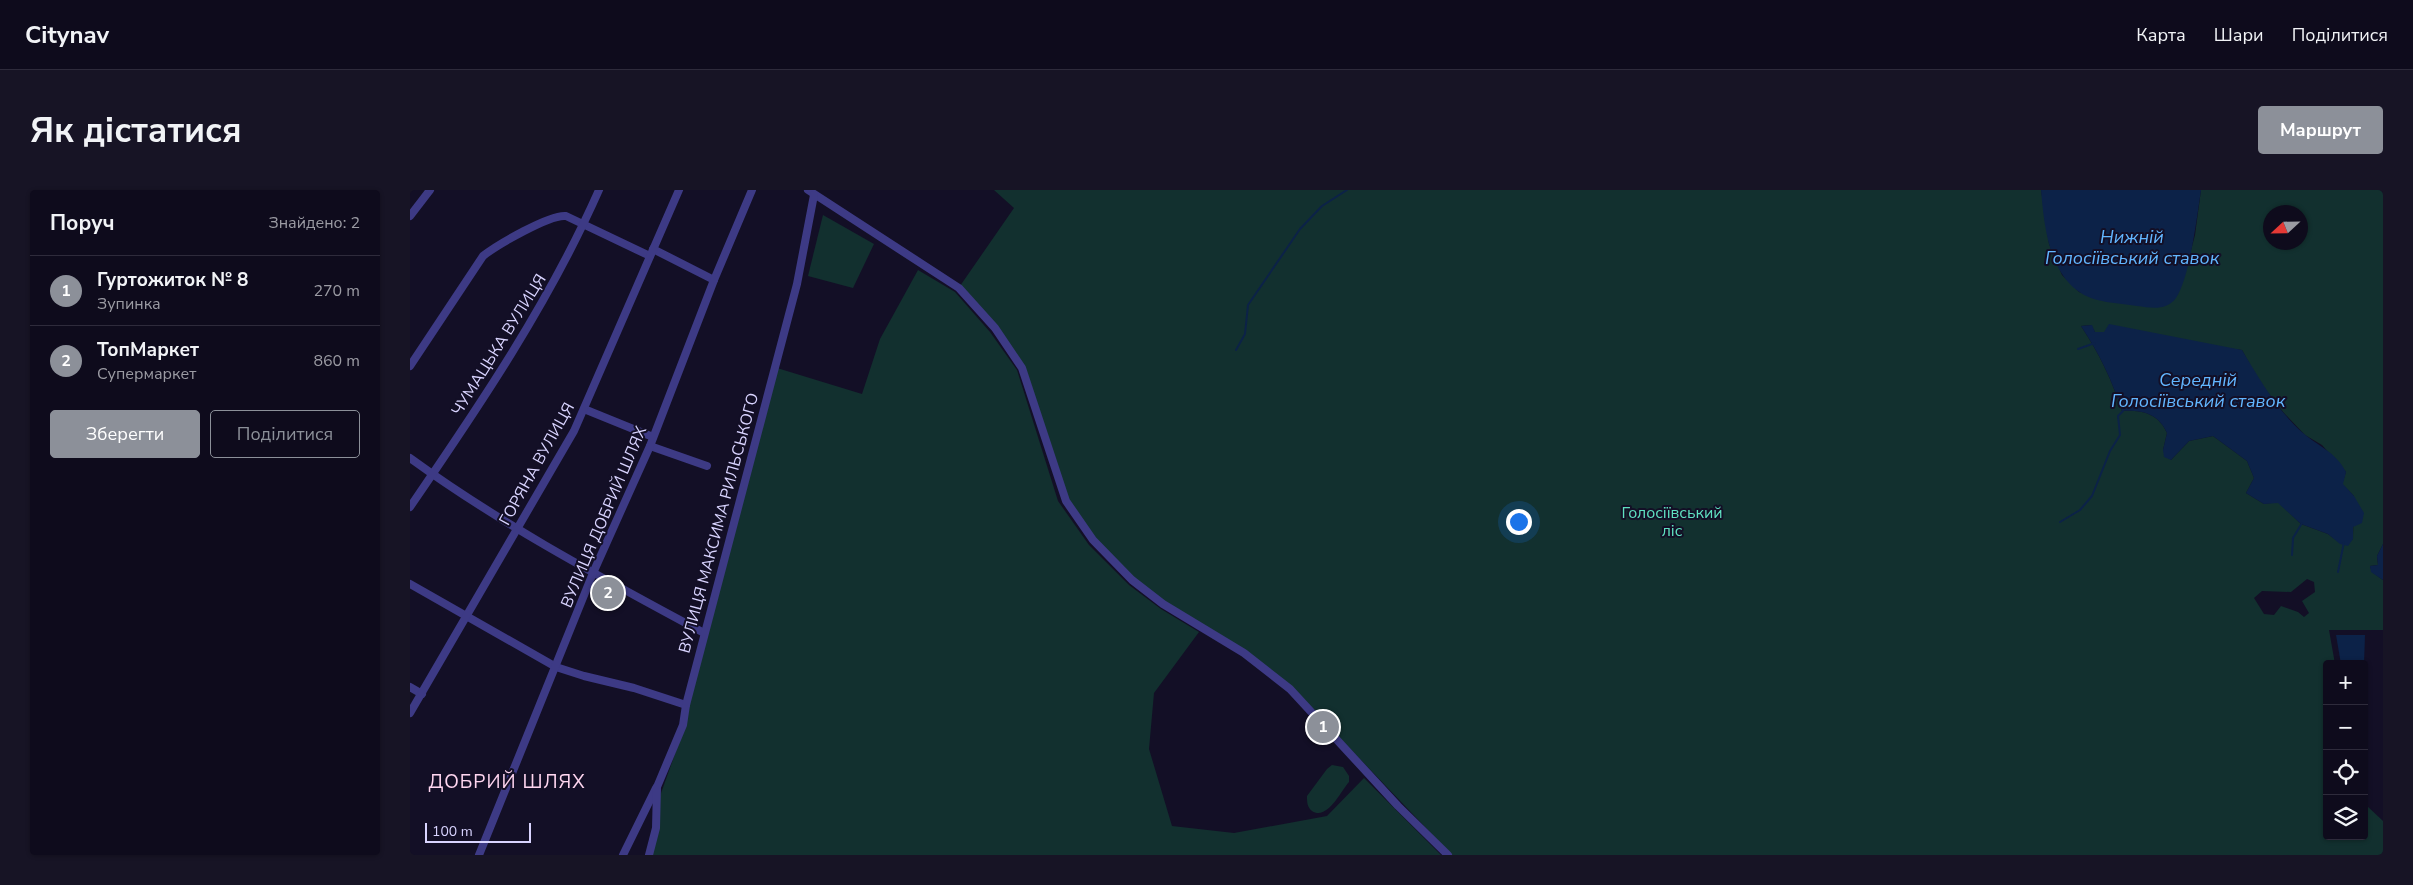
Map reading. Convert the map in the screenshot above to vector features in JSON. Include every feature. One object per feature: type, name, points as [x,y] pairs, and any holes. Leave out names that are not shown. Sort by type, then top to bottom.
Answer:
[{"type":"street","points":[[410,216],[430,190]]},
{"type":"street","name":"ЧУМАЦЬКА ВУЛИЦЯ","points":[[410,507],[515,350],[557,277],[599,190]]},
{"type":"street","name":"ГОРЯНА ВУЛИЦЯ","points":[[410,713],[574,431],[679,190]]},
{"type":"street","name":"ВУЛИЦЯ ДОБРИЙ ШЛЯХ","points":[[479,855],[594,573],[650,446],[714,280],[752,190]]},
{"type":"street","points":[[811,192],[959,288],[995,328],[1022,368],[1066,501],[1093,540],[1132,580],[1163,604],[1244,653],[1290,689],[1398,806],[1448,855]]},
{"type":"street","name":"ВУЛИЦЯ МАКСИМА РИЛЬСЬКОГО","points":[[649,855],[656,828],[657,786],[683,725],[686,705],[704,633],[796,284],[811,192]]},
{"type":"street","points":[[410,366],[483,256],[497,245],[561,215],[714,280]]},
{"type":"street","points":[[584,409],[653,437]]},
{"type":"street","points":[[650,446],[707,466]]},
{"type":"street","points":[[410,458],[517,528],[594,573],[704,633]]},
{"type":"street","points":[[410,584],[468,615],[556,667],[634,688],[686,705]]},
{"type":"street","points":[[410,687],[422,694]]},
{"type":"street","points":[[623,855],[657,786]]},
{"type":"green space","name":"Голосіївський ліс","points":[[994,190],[2041,190],[2049,244],[2062,275],[2079,292],[2105,301],[2185,273],[2195,235],[2201,190],[2383,190],[2383,544],[2377,556],[2378,565],[2370,566],[2372,572],[2383,580],[2383,630],[2329,630],[2334,660],[2323,660],[2323,840],[2368,840],[2368,807],[2383,821],[2383,855],[1452,855],[1291,687],[1164,602],[1134,579],[1095,538],[1068,500],[1024,367],[960,286],[1014,208]],"holes":[[[2091,325],[2095,332],[2242,350],[2259,381],[2284,413],[2305,435],[2322,445],[2346,472],[2342,484],[2354,496],[2353,539],[2340,543],[2328,534],[2301,524],[2278,502],[2264,504],[2246,493],[2254,478],[2247,461],[2213,436],[2189,441],[2171,460],[2163,450],[2167,433],[2159,421],[2143,412],[2122,411],[2114,388],[2094,346],[2081,326]],[[2307,579],[2314,582],[2315,592],[2302,601],[2309,613],[2304,617],[2298,612],[2281,606],[2274,615],[2264,614],[2254,598],[2262,591],[2291,592]]]},
{"type":"green space","points":[[823,215],[874,244],[853,288],[808,276]]},
{"type":"green space","points":[[918,270],[955,292],[990,332],[1017,370],[1058,501],[1089,545],[1129,585],[1161,609],[1199,632],[1154,693],[1149,749],[1172,826],[1234,833],[1327,816],[1364,778],[1441,855],[652,855],[660,796],[686,723],[688,705],[777,368],[862,394],[880,339]]},
{"type":"green space","points":[[1332,765],[1343,767],[1349,776],[1349,782],[1328,809],[1318,813],[1312,811],[1308,806],[1307,796]]},
{"type":"water","name":"Нижній Голосіївський ставок","points":[[2041,190],[2201,190],[2189,261],[2176,298],[2168,305],[2158,308],[2099,300],[2078,291],[2060,271],[2049,245]]},
{"type":"water","name":"Середній Голосіївський ставок","points":[[2109,324],[2242,350],[2285,415],[2303,433],[2332,454],[2346,472],[2343,484],[2354,496],[2364,513],[2362,523],[2353,527],[2353,539],[2348,546],[2340,544],[2328,534],[2301,524],[2278,503],[2264,504],[2246,493],[2254,478],[2247,461],[2213,436],[2189,441],[2171,460],[2164,457],[2163,450],[2167,433],[2163,426],[2149,414],[2136,411],[2122,411],[2114,388],[2094,346],[2081,326],[2092,325],[2095,332],[2104,332]]},
{"type":"water","points":[[2383,544],[2383,580],[2371,572],[2370,566],[2378,565],[2377,556]]},
{"type":"water","points":[[2336,635],[2365,635],[2364,660],[2340,660]]},
{"type":"waterway","points":[[1236,350],[1245,334],[1248,305],[1300,229],[1322,206],[1347,190]]},
{"type":"waterway","points":[[2078,349],[2095,343]]},
{"type":"waterway","points":[[2060,522],[2080,510],[2092,496],[2110,451],[2120,435],[2118,416],[2123,411]]},
{"type":"waterway","points":[[2292,555],[2293,538],[2302,523]]},
{"type":"waterway","points":[[2338,572],[2344,542]]},
{"type":"place","name":"ТопМаркет","points":[[608,593]]},
{"type":"place","name":"Гуртожиток № 8","points":[[1323,727]]},
{"type":"district","name":"ДОБРИЙ ШЛЯХ","points":[[507,782]]}]
